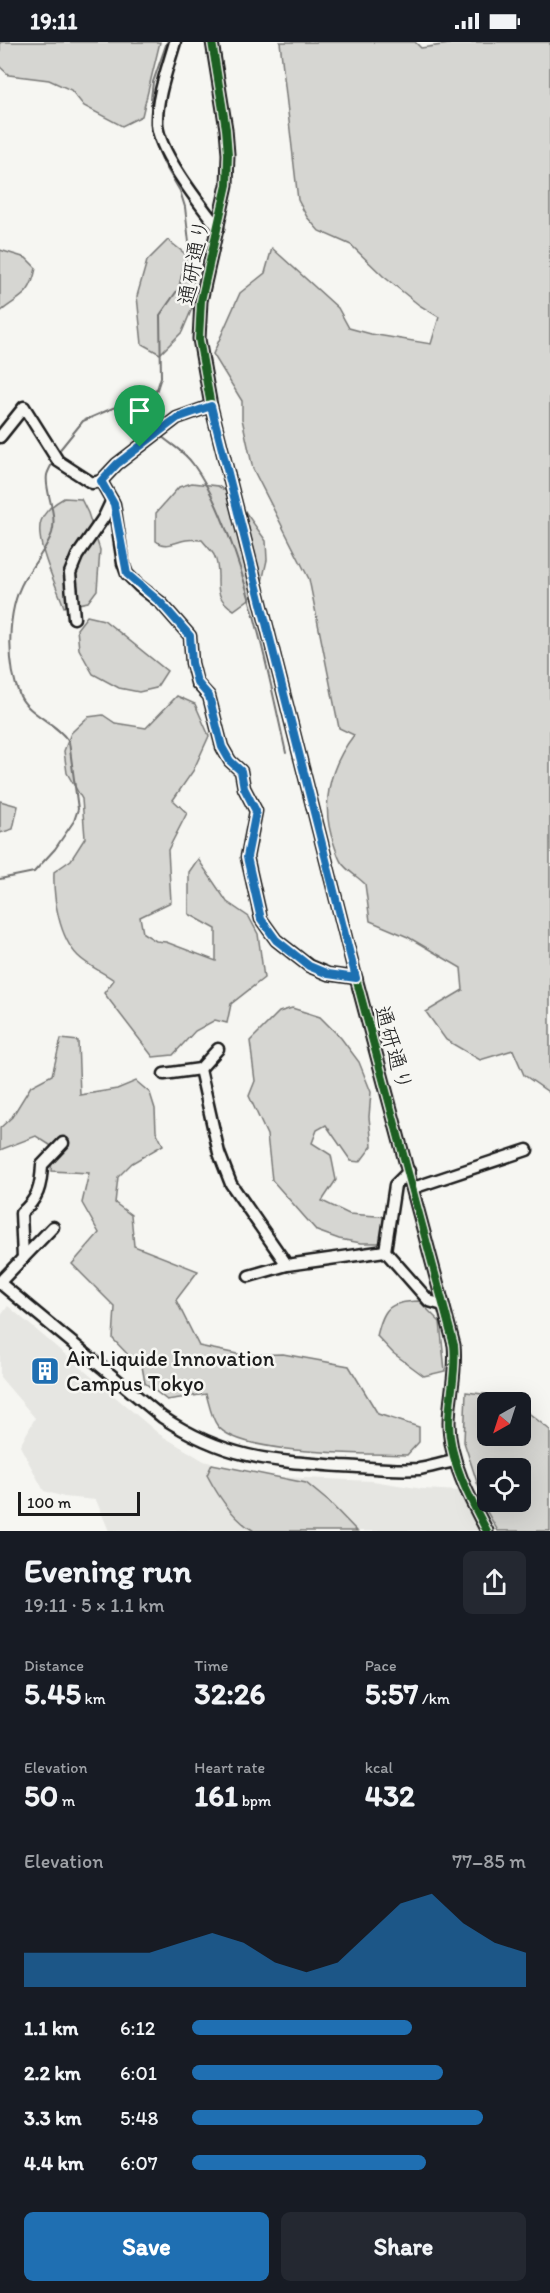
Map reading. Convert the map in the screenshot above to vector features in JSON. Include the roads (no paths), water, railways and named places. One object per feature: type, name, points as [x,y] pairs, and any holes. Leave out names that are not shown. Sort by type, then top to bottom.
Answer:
[{"type":"street","points":[[174,42],[160,103],[157,126],[160,139],[173,163],[218,228]]},
{"type":"street","name":"通研通り","points":[[212,42],[228,154],[227,185],[201,301],[199,339],[211,406],[356,978],[443,1305],[455,1357],[449,1423],[455,1461],[487,1531]]},
{"type":"street","points":[[0,437],[24,407],[58,461],[92,483],[101,481],[117,464],[177,418],[211,406]]},
{"type":"street","points":[[101,481],[114,504],[127,574],[161,603],[190,636],[192,663],[197,682],[209,696],[222,747],[230,761],[241,771],[244,788],[256,811],[247,857],[261,919],[276,940],[309,966],[328,974],[356,978]]},
{"type":"street","points":[[74,618],[70,573],[77,556],[104,517],[112,500]]},
{"type":"street","points":[[164,1074],[200,1069],[218,1048]]},
{"type":"street","points":[[200,1069],[219,1153],[231,1184],[287,1265]]},
{"type":"street","points":[[23,1258],[21,1213],[33,1203],[41,1181],[42,1165],[63,1143]]},
{"type":"street","points":[[413,1188],[527,1150]]},
{"type":"street","points":[[409,1171],[395,1185],[385,1251],[429,1301],[443,1305]]},
{"type":"street","points":[[53,1227],[0,1283],[162,1417],[183,1431],[252,1458],[275,1462],[398,1469],[419,1468],[455,1461]]},
{"type":"street","points":[[249,1276],[287,1265],[385,1251]]},
{"type":"waterway","points":[[155,431],[149,414],[161,377],[160,315],[179,288],[189,242],[185,207],[180,191],[163,162],[151,131],[153,82],[167,42]]},
{"type":"waterway","points":[[58,452],[83,421],[157,389]]},
{"type":"waterway","points":[[160,435],[193,464],[226,528],[257,625],[286,753]]},
{"type":"waterway","points":[[0,879],[34,872],[55,849],[74,821],[78,809],[69,742],[58,729],[24,703],[15,683],[12,669],[10,637],[18,592],[52,533],[53,518],[47,488],[47,473],[53,462]]},
{"type":"place","name":"Air Liquide Innovation Campus Tokyo","points":[[45,1371]]}]
